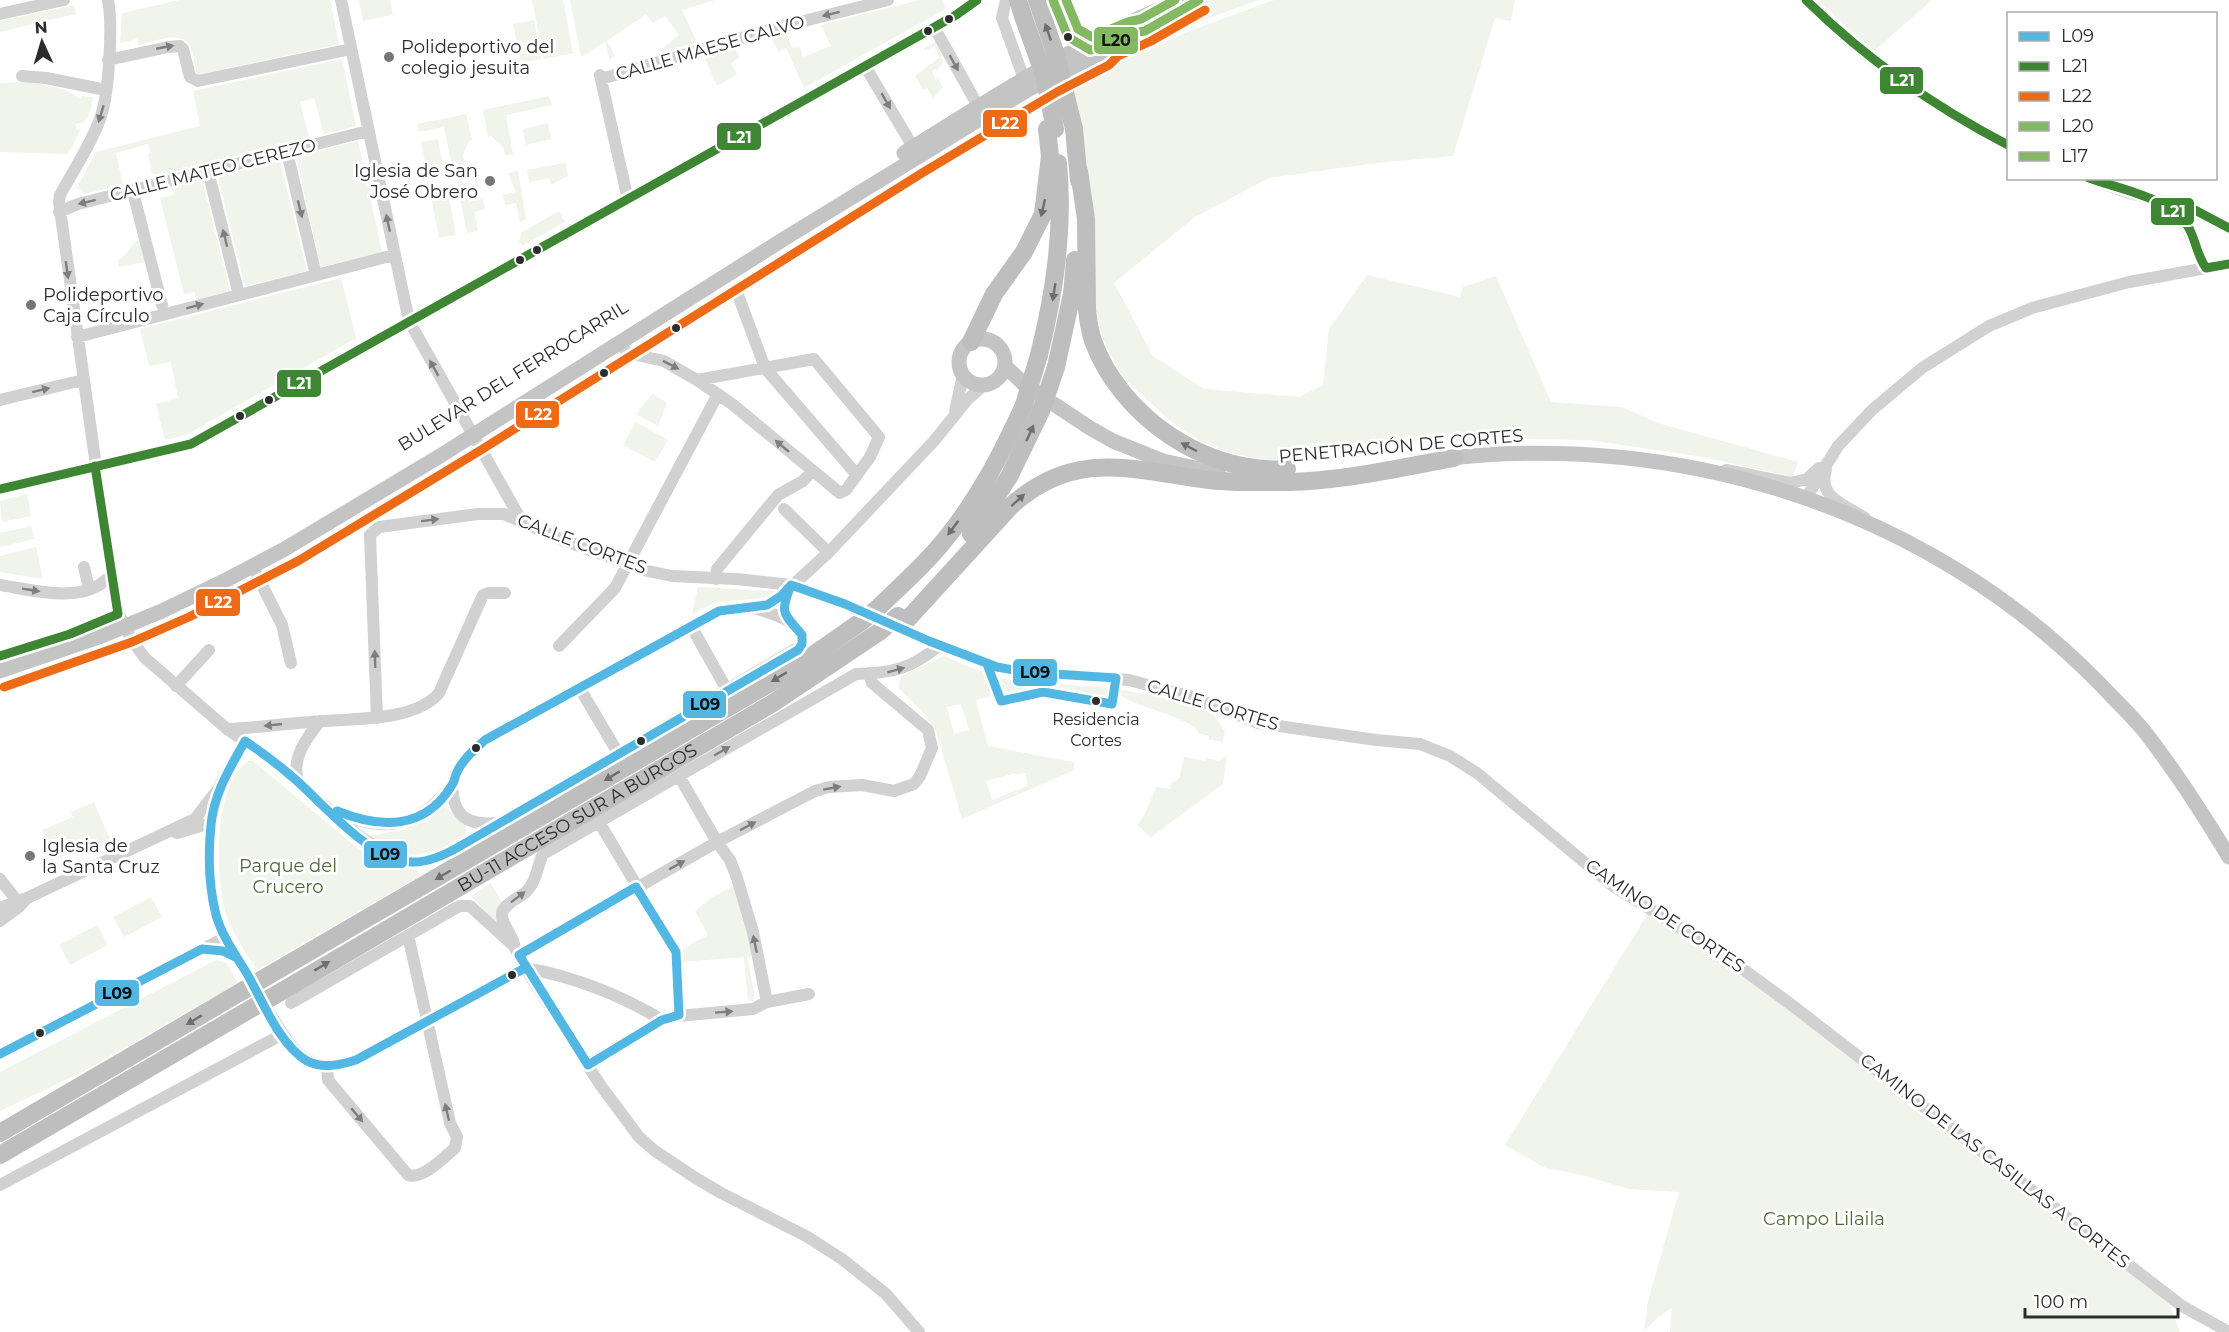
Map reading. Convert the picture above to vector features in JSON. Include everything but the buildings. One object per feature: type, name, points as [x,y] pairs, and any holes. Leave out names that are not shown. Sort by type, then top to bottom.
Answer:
[{"type":"highway","points":[[1036,0],[1055,52],[1074,129],[1086,219],[1087,309],[1094,341],[1107,369],[1136,408],[1159,429],[1205,455],[1246,467],[1278,470],[1454,458]]},
{"type":"highway","points":[[896,627],[963,545],[993,504],[1013,468],[1032,408],[1039,355],[1053,298],[1061,194],[1051,129],[1024,35],[1021,8]]},
{"type":"highway","points":[[971,342],[994,294],[1024,252],[1043,214],[1051,129]]},
{"type":"highway","points":[[1032,408],[1056,367],[1072,294],[1079,171]]},
{"type":"highway","name":"BU-11 ACCESO SUR A BURGOS","points":[[0,1133],[121,1063],[251,982],[789,672],[867,613],[928,559],[966,512],[1032,408]]},
{"type":"highway","points":[[896,627],[1024,493],[1073,470],[1107,467],[1212,480],[1289,482],[1361,475],[1454,458]]},
{"type":"highway","name":"BU-11 ACCESO SUR A BURGOS","points":[[0,1155],[264,1004],[699,746],[805,693],[896,627]]},
{"type":"highway","points":[[0,1120],[121,1063]]},
{"type":"highway","points":[[0,1164],[104,1101],[133,1078]]},
{"type":"main road","name":"BULEVAR DEL FERROCARRIL","points":[[0,663],[186,600],[253,567],[332,522],[714,271],[913,147],[976,103],[1151,12],[1182,0]]},
{"type":"main road","name":"BULEVAR DEL FERROCARRIL","points":[[0,671],[54,653],[122,622],[285,540],[470,432],[623,348],[947,138],[1053,75],[1145,31],[1199,0]]},
{"type":"main road","points":[[978,339],[992,342],[1002,352],[995,377],[972,383],[963,375],[959,360],[965,346],[971,342],[978,339]]},
{"type":"main road","name":"PENETRACIÓN DE CORTES","points":[[995,377],[1025,385],[1113,441],[1163,461],[1220,473],[1282,477],[1454,458],[1562,453],[1624,457],[1704,470],[1780,488],[1806,498],[1891,535],[1948,565],[2005,601],[2044,631],[2075,659],[2144,731],[2182,783],[2229,857]]},
{"type":"street","points":[[0,14],[64,0]]},
{"type":"street","points":[[108,0],[111,14],[106,90],[100,118],[60,195],[59,212],[113,589],[122,622],[134,645],[145,658],[227,729],[274,761],[373,847],[393,857],[410,862],[420,862],[446,854],[502,823],[801,646],[803,641],[801,632],[788,621],[754,608]]},
{"type":"street","points":[[341,0],[409,321],[522,521]]},
{"type":"street","name":"CALLE MAESE CALVO","points":[[628,200],[601,77],[772,28],[888,0]]},
{"type":"street","points":[[0,489],[191,444],[628,200],[934,27],[977,0]]},
{"type":"street","points":[[1006,0],[1002,18],[1024,79]]},
{"type":"street","points":[[1053,0],[1068,37],[1090,50],[1097,50],[1132,33],[1145,31]]},
{"type":"street","points":[[1806,0],[1850,42],[1920,96],[1962,122],[2007,145]]},
{"type":"street","points":[[934,27],[976,103]]},
{"type":"street","points":[[108,60],[168,46],[180,46],[183,49],[190,77],[193,81],[198,81],[351,48]]},
{"type":"street","points":[[865,66],[913,147]]},
{"type":"street","points":[[22,76],[46,78],[106,90]]},
{"type":"street","name":"BULEVAR DEL FERROCARRIL","points":[[947,138],[952,131],[1017,92],[1023,85],[1024,79]]},
{"type":"street","name":"CALLE MATEO CEREZO","points":[[59,212],[78,204],[368,131]]},
{"type":"street","points":[[287,152],[316,275]]},
{"type":"street","points":[[208,171],[239,295]]},
{"type":"street","points":[[2094,180],[2193,209],[2229,228]]},
{"type":"street","points":[[134,196],[162,305]]},
{"type":"street","points":[[2146,197],[2179,215],[2190,229],[2195,248],[2206,268]]},
{"type":"street","points":[[2181,272],[2195,248]]},
{"type":"street","points":[[77,337],[394,255]]},
{"type":"street","points":[[1806,498],[1829,460],[1858,423],[1905,380],[1942,354],[1989,326],[2032,308],[2129,282],[2229,264]]},
{"type":"street","points":[[738,296],[765,368],[857,475]]},
{"type":"street","points":[[623,348],[664,361],[718,394],[840,493],[846,490],[870,457],[879,437],[814,359],[697,380]]},
{"type":"street","points":[[954,415],[963,375]]},
{"type":"street","points":[[321,803],[352,818],[381,825],[408,821],[436,803],[452,785],[462,764],[485,740],[719,611],[754,608],[773,602],[822,558],[934,441],[954,415],[995,377]]},
{"type":"street","points":[[0,400],[83,380]]},
{"type":"street","points":[[559,646],[615,588],[718,394]]},
{"type":"street","points":[[1704,470],[1738,471],[1791,483],[1807,479],[1829,460]]},
{"type":"street","points":[[1829,460],[1824,476],[1827,494],[1891,535]]},
{"type":"street","points":[[716,579],[717,569],[778,495],[803,481],[813,471]]},
{"type":"street","points":[[490,513],[497,512],[504,506],[506,494]]},
{"type":"street","points":[[784,509],[824,548]]},
{"type":"street","name":"CALLE CORTES","points":[[377,718],[370,535],[379,527],[490,513],[504,514],[628,565],[672,576],[791,585],[867,613]]},
{"type":"street","points":[[84,567],[94,584],[113,589]]},
{"type":"street","points":[[253,567],[282,625],[291,663]]},
{"type":"street","points":[[0,585],[62,594],[77,592],[111,574]]},
{"type":"street","points":[[788,621],[784,605],[791,585]]},
{"type":"street","points":[[227,729],[377,718],[411,710],[434,700],[444,685],[483,595],[506,593]]},
{"type":"street","points":[[691,626],[727,690]]},
{"type":"street","name":"CALLE CORTES","points":[[896,627],[987,664],[1009,670],[1116,678],[1190,696],[1258,723],[1367,739],[1420,744]]},
{"type":"street","points":[[919,1332],[886,1294],[842,1259],[806,1236],[721,1193],[655,1151],[639,1137],[601,1086],[525,968],[502,918],[503,910],[526,891],[533,881],[543,854],[856,674],[896,671],[912,665],[940,645]]},
{"type":"street","points":[[176,686],[209,650]]},
{"type":"street","points":[[516,950],[815,791],[829,787],[862,785],[894,791],[918,780],[932,748],[928,730],[872,683],[869,673]]},
{"type":"street","points":[[579,687],[618,753]]},
{"type":"street","points":[[298,782],[296,765],[301,751],[308,736],[320,721]]},
{"type":"street","points":[[0,908],[195,819],[219,788],[245,741]]},
{"type":"street","name":"CAMINO DE CORTES","points":[[1420,744],[1450,756],[1477,773],[1613,886],[1721,953],[1793,1006]]},
{"type":"street","points":[[274,761],[291,760],[301,751]]},
{"type":"street","points":[[679,776],[730,860],[753,932],[767,1002]]},
{"type":"street","points":[[452,785],[455,806],[463,816],[472,822],[483,824],[502,823]]},
{"type":"street","points":[[219,788],[211,823],[212,889],[217,918],[251,982]]},
{"type":"street","points":[[436,803],[455,806]]},
{"type":"street","points":[[195,819],[204,819],[211,823]]},
{"type":"street","points":[[599,822],[676,952],[679,1015]]},
{"type":"street","points":[[161,836],[211,823]]},
{"type":"street","points":[[179,832],[194,833],[210,841]]},
{"type":"street","points":[[0,879],[22,899]]},
{"type":"street","points":[[0,921],[22,899]]},
{"type":"street","points":[[291,1003],[454,909],[466,906],[474,909],[516,950]]},
{"type":"street","points":[[202,948],[212,935],[217,918]]},
{"type":"street","points":[[327,1066],[328,1080],[408,1174],[413,1176],[424,1173],[456,1148],[457,1137],[450,1123],[408,935]]},
{"type":"street","points":[[0,1053],[226,937]]},
{"type":"street","points":[[202,948],[223,951],[237,958]]},
{"type":"street","points":[[264,1004],[293,1049],[302,1058],[313,1064],[327,1066],[342,1065],[356,1060],[525,968],[566,978],[590,987],[641,1008],[662,1020]]},
{"type":"street","points":[[588,1065],[662,1020],[679,1015],[753,1009],[767,1002],[809,994]]},
{"type":"street","name":"CAMINO DE LAS CASILLAS A CORTES","points":[[1793,1006],[2182,1306],[2229,1332]]},
{"type":"street","points":[[0,1185],[283,1034]]},
{"type":"green space","points":[[180,0],[330,0],[339,44],[197,75],[190,46],[180,38],[166,38],[139,45],[137,39],[120,43],[122,13]]},
{"type":"green space","points":[[359,0],[390,0],[393,15],[363,21]]},
{"type":"green space","points":[[532,0],[563,0],[573,53],[544,59]]},
{"type":"green space","points":[[570,0],[715,0],[682,10],[697,42],[662,53],[660,50],[679,35],[665,16],[653,23],[646,14],[607,41],[615,56],[610,60],[605,42],[581,57]]},
{"type":"green space","points":[[920,0],[943,0],[945,9],[804,88],[786,48],[779,52],[771,38],[787,34],[792,48],[800,47],[803,57],[831,46],[821,25]]},
{"type":"green space","points":[[1210,0],[1259,0],[1142,42],[1142,38]]},
{"type":"green space","points":[[1274,0],[1515,0],[1511,21],[1495,18],[1453,156],[1376,163],[1269,178],[1195,217],[1114,283],[1153,356],[1204,389],[1299,397],[1323,385],[1329,329],[1367,275],[1460,297],[1463,287],[1496,276],[1551,402],[1622,407],[1658,423],[1798,462],[1793,477],[1703,457],[1589,440],[1407,442],[1267,461],[1228,452],[1201,441],[1174,424],[1122,377],[1102,337],[1090,280],[1081,128],[1073,86],[1131,56],[1195,29]]},
{"type":"green space","points":[[1818,0],[1932,0],[1873,52]]},
{"type":"green space","points":[[74,5],[76,14],[0,32],[0,21]]},
{"type":"green space","points":[[534,20],[541,59],[521,63],[513,24]]},
{"type":"green space","points":[[935,42],[943,56],[941,57],[943,62],[937,71],[935,69],[932,71],[936,81],[938,78],[943,87],[933,98],[927,88],[923,90],[915,76],[940,57],[934,46],[925,51],[924,48]]},
{"type":"green space","points":[[735,48],[740,57],[731,63],[737,74],[717,86],[704,56]]},
{"type":"green space","points":[[342,59],[356,126],[324,134],[314,98],[300,102],[309,137],[157,176],[152,173],[148,144],[116,153],[123,185],[83,194],[77,187],[96,152],[200,126],[193,91]]},
{"type":"green space","points":[[30,82],[63,89],[81,99],[82,96],[93,97],[85,122],[75,124],[77,130],[81,129],[68,154],[0,152],[0,83]]},
{"type":"green space","points":[[549,96],[552,105],[506,115],[513,154],[505,155],[503,147],[491,136],[488,137],[483,110]]},
{"type":"green space","points":[[466,114],[472,140],[469,141],[463,155],[465,164],[452,167],[444,127],[419,132],[417,124]]},
{"type":"green space","points":[[548,123],[551,139],[526,145],[523,129]]},
{"type":"green space","points":[[438,139],[443,168],[427,172],[421,142]]},
{"type":"green space","points":[[358,141],[382,252],[321,267],[296,157]]},
{"type":"green space","points":[[280,161],[307,271],[245,286],[218,177]]},
{"type":"green space","points":[[565,163],[568,176],[551,185],[549,178],[529,182],[527,170]]},
{"type":"green space","points":[[518,171],[526,219],[520,222],[516,203],[505,205],[503,195],[516,192],[508,173]]},
{"type":"green space","points":[[202,180],[230,291],[196,300],[195,292],[184,294],[160,198],[174,195],[172,187]]},
{"type":"green space","points":[[469,182],[469,202],[483,199],[485,209],[474,212],[478,231],[467,233],[457,185]]},
{"type":"green space","points":[[447,187],[456,235],[439,238],[430,190]]},
{"type":"green space","points":[[559,211],[565,222],[522,246],[519,241],[522,232]]},
{"type":"green space","points":[[140,240],[145,262],[119,267],[118,260]]},
{"type":"green space","points":[[341,278],[356,338],[186,435],[165,440],[156,404],[178,398],[171,362],[149,366],[140,329]]},
{"type":"green space","points":[[652,394],[666,402],[658,426],[636,414]]},
{"type":"green space","points":[[636,422],[668,440],[655,462],[623,445]]},
{"type":"green space","points":[[27,494],[31,516],[2,522],[0,501]]},
{"type":"green space","points":[[31,526],[34,539],[0,547],[0,533]]},
{"type":"green space","points":[[36,547],[43,579],[0,572],[0,556]]},
{"type":"green space","points":[[698,587],[774,591],[774,593],[762,598],[717,602],[692,614]]},
{"type":"green space","points":[[944,656],[984,673],[992,696],[976,700],[988,746],[1074,762],[1074,770],[962,819],[936,731],[923,712],[898,688],[901,676]],"holes":[[[961,704],[969,730],[954,734],[947,707]],[[1026,773],[1027,786],[992,800],[986,781]]]},
{"type":"green space","points":[[998,677],[1014,681],[1111,688],[1110,695],[1101,698],[1041,687],[1006,693],[1002,690]]},
{"type":"green space","points":[[1118,689],[1163,698],[1213,713],[1225,732],[1223,742],[1209,739],[1209,736],[1198,733],[1196,728],[1178,718],[1121,696]]},
{"type":"green space","points":[[1227,755],[1223,784],[1151,837],[1137,825],[1145,814],[1156,787],[1170,789],[1171,783],[1179,779],[1184,757],[1219,761]]},
{"type":"green space","name":"Parque del Crucero","points":[[248,761],[253,761],[356,847],[388,864],[417,870],[420,876],[257,970],[236,936],[226,914],[222,898],[219,856],[223,810],[228,790],[237,773]]},
{"type":"green space","points":[[94,802],[111,842],[89,852],[86,846],[55,860],[42,830],[73,817],[71,812]]},
{"type":"green space","points":[[446,807],[465,823],[467,836],[439,850],[420,855],[401,853],[379,844],[370,836],[406,829]]},
{"type":"green space","points":[[491,883],[503,904],[510,939],[471,896]]},
{"type":"green space","points":[[736,885],[754,956],[747,957],[754,1001],[748,1001],[744,957],[682,962],[681,950],[708,935],[695,911],[711,898]]},
{"type":"green space","points":[[151,897],[162,917],[124,937],[113,917]]},
{"type":"green space","name":"Campo Lilaila","points":[[1653,905],[1699,931],[1795,999],[1909,1106],[2167,1298],[2180,1332],[1670,1332],[1672,1308],[1658,1317],[1644,1331],[1648,1301],[1679,1192],[1629,1189],[1586,1176],[1546,1168],[1505,1145]]},
{"type":"green space","points":[[97,925],[108,945],[70,965],[59,945]]},
{"type":"green space","points":[[216,960],[226,963],[238,983],[82,1072],[0,1111],[0,1072]]},
{"type":"transit line","name":"L21","points":[[0,489],[191,444],[956,15],[977,0]]},
{"type":"transit line","name":"L20","points":[[1053,0],[1068,37],[1090,50],[1100,48],[1132,33],[1145,31],[1199,0]]},
{"type":"transit line","name":"L17","points":[[1066,0],[1078,29],[1092,37],[1141,19],[1175,0]]},
{"type":"transit line","name":"L21","points":[[1806,0],[1852,42],[1901,80],[1953,114],[2007,144]]},
{"type":"transit line","name":"L22","points":[[4,687],[132,642],[189,617],[298,561],[481,450],[922,173],[1057,92],[1109,65],[1118,56],[1151,41],[1205,10]]},
{"type":"transit line","name":"L21","points":[[2095,180],[2142,195],[2178,215],[2192,234],[2206,268],[2229,264]]},
{"type":"transit line","name":"L21","points":[[2165,201],[2193,209],[2229,228]]},
{"type":"transit line","name":"L21","points":[[0,656],[70,634],[118,614],[95,466]]},
{"type":"transit line","name":"L09","points":[[791,585],[845,604],[929,641],[997,667],[1025,672],[1116,678],[1112,704],[1043,692],[1001,701],[987,664]]},
{"type":"transit line","name":"L09","points":[[245,741],[290,775],[364,842],[395,859],[411,862],[431,859],[444,855],[798,650],[802,644],[802,635],[787,617],[784,608],[791,585]]},
{"type":"transit line","name":"L09","points":[[337,811],[353,817],[386,823],[415,818],[429,811],[441,800],[453,783],[462,763],[485,740],[719,611],[767,605],[781,596],[791,585]]},
{"type":"transit line","name":"L09","points":[[245,741],[215,802],[209,859],[214,904],[216,915],[229,945],[272,1021],[297,1054],[307,1061],[325,1066],[356,1060],[525,968]]},
{"type":"transit line","name":"L09","points":[[636,887],[676,952],[679,1015]]},
{"type":"transit line","name":"L09","points":[[519,955],[636,887]]},
{"type":"transit line","name":"L09","points":[[0,1054],[202,949],[223,951],[237,958]]},
{"type":"transit line","name":"L09","points":[[519,955],[588,1065]]},
{"type":"transit line","name":"L09","points":[[588,1065],[662,1020],[679,1015]]},
{"type":"place","name":"Polideportivo del colegio jesuita","points":[[389,57]]},
{"type":"place","name":"Iglesia de San José Obrero","points":[[490,181]]},
{"type":"place","name":"Polideportivo Caja Círculo","points":[[31,305]]},
{"type":"place","name":"Residencia Cortes","points":[[1096,701]]},
{"type":"place","name":"Iglesia de la Santa Cruz","points":[[30,856]]}]
